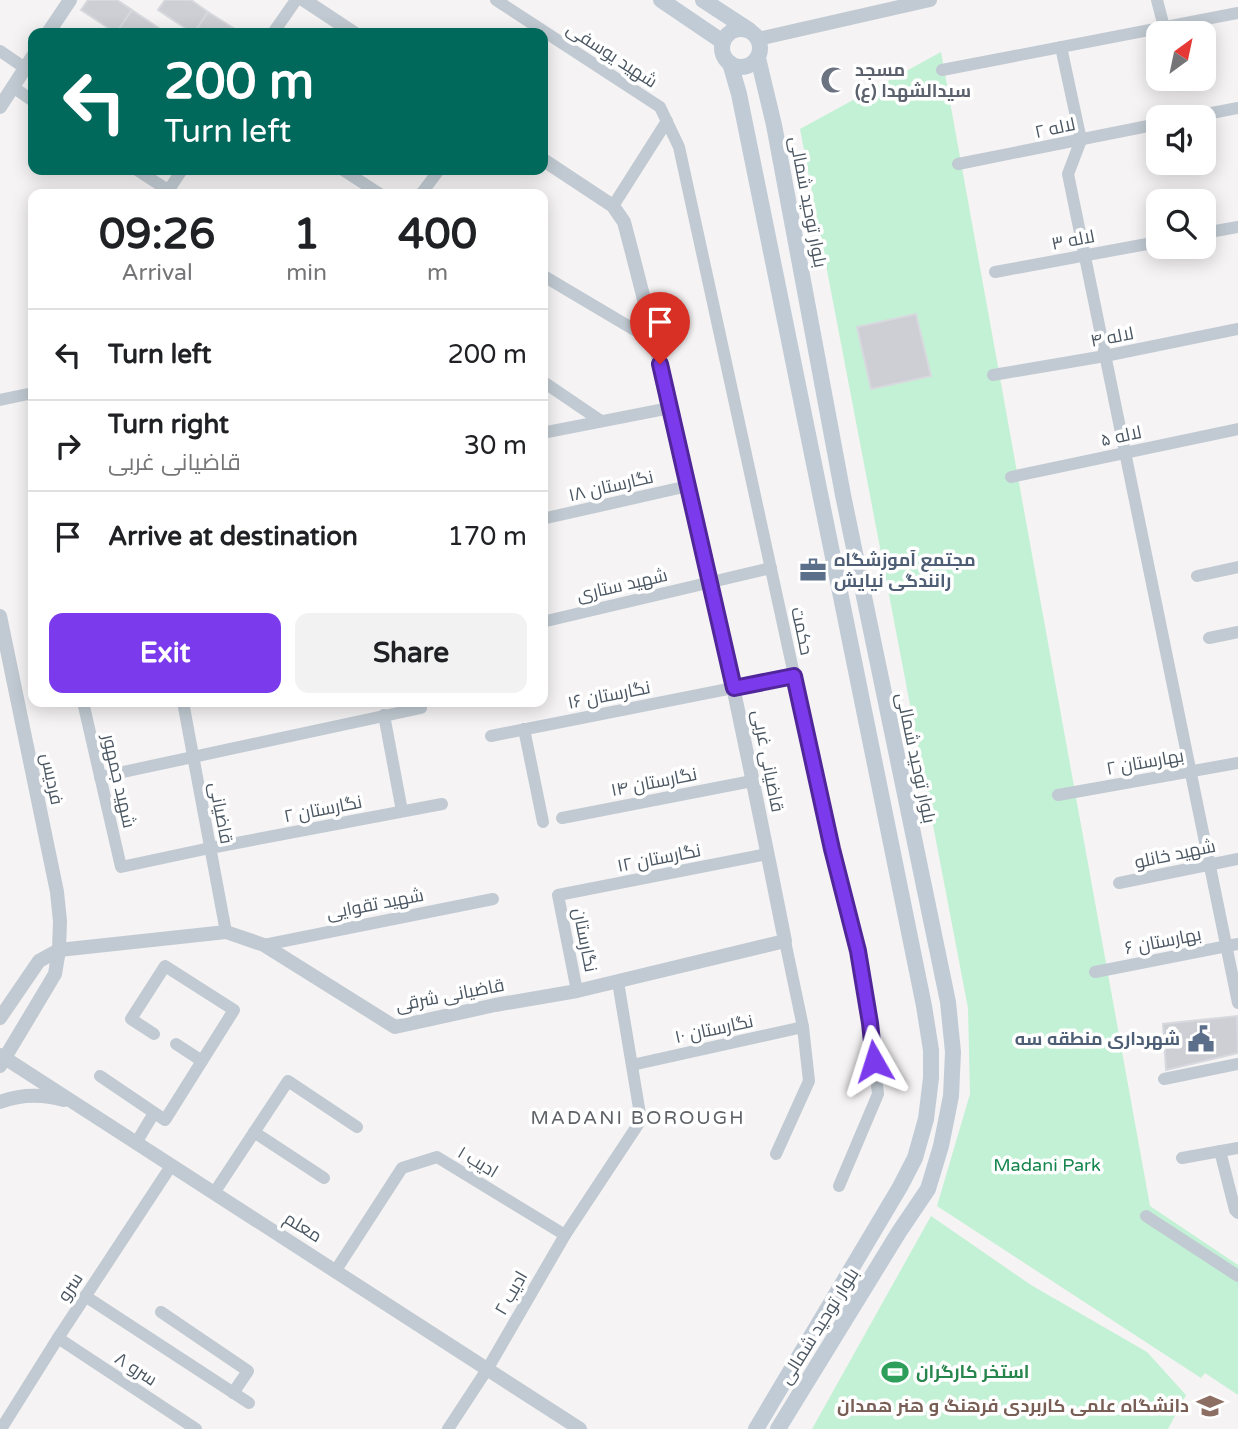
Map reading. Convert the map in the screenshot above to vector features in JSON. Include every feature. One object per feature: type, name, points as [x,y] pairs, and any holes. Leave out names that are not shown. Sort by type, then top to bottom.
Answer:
[{"type":"main road","points":[[661,0],[723,42]]},
{"type":"main road","points":[[703,0],[753,34],[761,50],[758,58],[745,67],[730,63],[722,50],[727,35],[741,28],[753,34]]},
{"type":"main road","name":"بلوار توحید شمالی","points":[[758,58],[777,139],[843,495],[948,1002],[953,1052],[951,1096],[941,1146],[928,1189],[778,1429]]},
{"type":"main road","name":"بلوار توحید شمالی","points":[[730,63],[739,94],[844,604],[931,1050],[926,1119],[915,1158],[757,1429]]},
{"type":"street","points":[[51,28],[70,0]]},
{"type":"street","points":[[276,28],[296,0]]},
{"type":"street","points":[[304,0],[346,28]]},
{"type":"street","name":"شهید یوسفی","points":[[496,0],[539,28]]},
{"type":"street","points":[[753,34],[930,0]]},
{"type":"street","points":[[1157,0],[1162,21]]},
{"type":"street","points":[[1196,21],[1238,13]]},
{"type":"street","points":[[942,70],[1146,30]]},
{"type":"street","name":"شهید یوسفی","points":[[548,34],[660,107],[667,121]]},
{"type":"street","points":[[1061,47],[1081,140],[1068,174],[1210,864],[1232,945],[1238,1003]]},
{"type":"street","points":[[0,51],[28,62]]},
{"type":"street","points":[[0,107],[28,64]]},
{"type":"street","points":[[13,87],[28,98]]},
{"type":"street","points":[[1216,112],[1238,107]]},
{"type":"street","points":[[548,163],[613,206],[667,121]]},
{"type":"street","name":"حکمت","points":[[667,121],[679,147],[832,849],[858,951],[870,1023],[878,1094],[839,1186]]},
{"type":"street","name":"لاله ۲","points":[[958,164],[1146,126]]},
{"type":"street","points":[[144,175],[163,189]]},
{"type":"street","points":[[352,175],[372,189]]},
{"type":"street","name":"قاضیانی غربی","points":[[613,206],[624,222],[655,342],[734,688],[785,941]]},
{"type":"street","points":[[1216,231],[1238,227]]},
{"type":"street","name":"لاله ۳","points":[[995,272],[1146,244]]},
{"type":"street","points":[[548,279],[655,342]]},
{"type":"street","name":"لاله ۴","points":[[993,375],[1238,329]]},
{"type":"street","points":[[548,385],[601,421]]},
{"type":"street","points":[[0,400],[28,394]]},
{"type":"street","points":[[548,432],[670,408]]},
{"type":"street","name":"لاله ۵","points":[[1011,477],[1238,429]]},
{"type":"street","name":"نگارستان ۱۸","points":[[548,518],[688,486]]},
{"type":"street","points":[[1197,576],[1238,567]]},
{"type":"street","name":"شهید ستاری","points":[[548,621],[771,568]]},
{"type":"street","name":"فردیس","points":[[0,616],[57,892],[60,921],[55,974],[2,1060]]},
{"type":"street","points":[[1209,638],[1238,632]]},
{"type":"street","name":"نگارستان ۱۶","points":[[491,736],[794,676]]},
{"type":"street","name":"شهید جمهور","points":[[84,707],[121,867]]},
{"type":"street","name":"قاضیانی","points":[[184,707],[226,932]]},
{"type":"street","points":[[100,777],[388,710],[421,708]]},
{"type":"street","points":[[388,710],[402,811]]},
{"type":"street","points":[[524,729],[543,822]]},
{"type":"street","name":"بهارستان ۲","points":[[1058,796],[1238,763]]},
{"type":"street","name":"نگارستان ۱۴","points":[[562,818],[752,781]]},
{"type":"street","name":"نگارستان ۲","points":[[121,867],[442,804]]},
{"type":"street","name":"نگارستان ۱۲","points":[[558,895],[767,854]]},
{"type":"street","name":"شهید خانلو","points":[[1119,884],[1238,859]]},
{"type":"street","name":"نگارستان","points":[[558,895],[577,992]]},
{"type":"street","name":"شهید تقوایی","points":[[264,944],[493,899]]},
{"type":"street","name":"قاضیانی شرقی","points":[[59,950],[226,932],[264,944],[394,1027],[495,1005],[577,992],[785,941]]},
{"type":"street","points":[[776,1154],[809,1081],[803,1027],[785,941]]},
{"type":"street","name":"بهارستان ۶","points":[[1095,972],[1232,945]]},
{"type":"street","points":[[0,1018],[39,961],[59,950]]},
{"type":"street","points":[[100,1076],[165,1120],[234,1010],[165,966],[131,1019],[154,1034]]},
{"type":"street","name":"ادیب ۲","points":[[448,1429],[488,1368],[565,1235],[641,1120],[618,982]]},
{"type":"street","name":"نگارستان ۱۰","points":[[632,1065],[803,1027]]},
{"type":"street","points":[[176,1044],[202,1061]]},
{"type":"street","name":"معلم","points":[[2,1060],[336,1270],[580,1429]]},
{"type":"street","points":[[1164,1079],[1238,1065]]},
{"type":"street","points":[[214,1193],[288,1081],[357,1126]]},
{"type":"street","points":[[0,1102],[35,1095],[75,1104]]},
{"type":"street","points":[[136,1143],[154,1112]]},
{"type":"street","points":[[254,1132],[324,1178]]},
{"type":"street","points":[[1182,1158],[1238,1148]]},
{"type":"street","points":[[1220,1151],[1238,1213]]},
{"type":"street","name":"ادیب ۱","points":[[336,1270],[402,1167],[437,1157],[565,1235]]},
{"type":"street","name":"سرو","points":[[5,1428],[58,1338],[171,1166]]},
{"type":"street","points":[[1146,1216],[1238,1276]]},
{"type":"street","points":[[85,1296],[249,1404]]},
{"type":"street","points":[[161,1312],[248,1371],[233,1393]]},
{"type":"street","name":"سرو ۸","points":[[58,1338],[196,1429]]},
{"type":"green space","name":"Madani Park","points":[[941,52],[1150,1206],[1238,1265],[1238,1395],[1205,1373],[1201,1378],[937,1206],[970,1094],[968,1008],[800,129]]},
{"type":"green space","points":[[931,1216],[1031,1285],[1147,1352],[1186,1395],[1168,1429],[812,1429]]},
{"type":"building","points":[[88,0],[117,0],[132,10],[119,28],[108,28],[81,10]]},
{"type":"building","points":[[165,0],[191,0],[208,12],[197,28],[185,28],[158,10]]},
{"type":"building","points":[[132,10],[159,28],[119,28]]},
{"type":"building","points":[[208,12],[233,28],[197,28]]},
{"type":"building","points":[[916,314],[931,376],[871,389],[857,327]]},
{"type":"building","name":"شهرداری منطقه سه","points":[[1237,1016],[1238,1053],[1166,1070],[1163,1024]]},
{"type":"place","name":"مسجد سیدالشهدا (ع)","points":[[834,80]]},
{"type":"place","name":"مجتمع آموزشگاه رانندگی نیایش","points":[[813,570]]},
{"type":"place","name":"شهرداری منطقه سه","points":[[1201,1039]]},
{"type":"place","name":"استخر کارگران","points":[[895,1372]]},
{"type":"place","name":"دانشگاه علمی کاربردی فرهنگ و هنر همدان","points":[[1210,1406]]},
{"type":"district","name":"MADANI BOROUGH","points":[[638,1118]]},
{"type":"route","points":[[660,364],[734,688],[794,676],[832,849],[858,951],[874,1061]]}]
